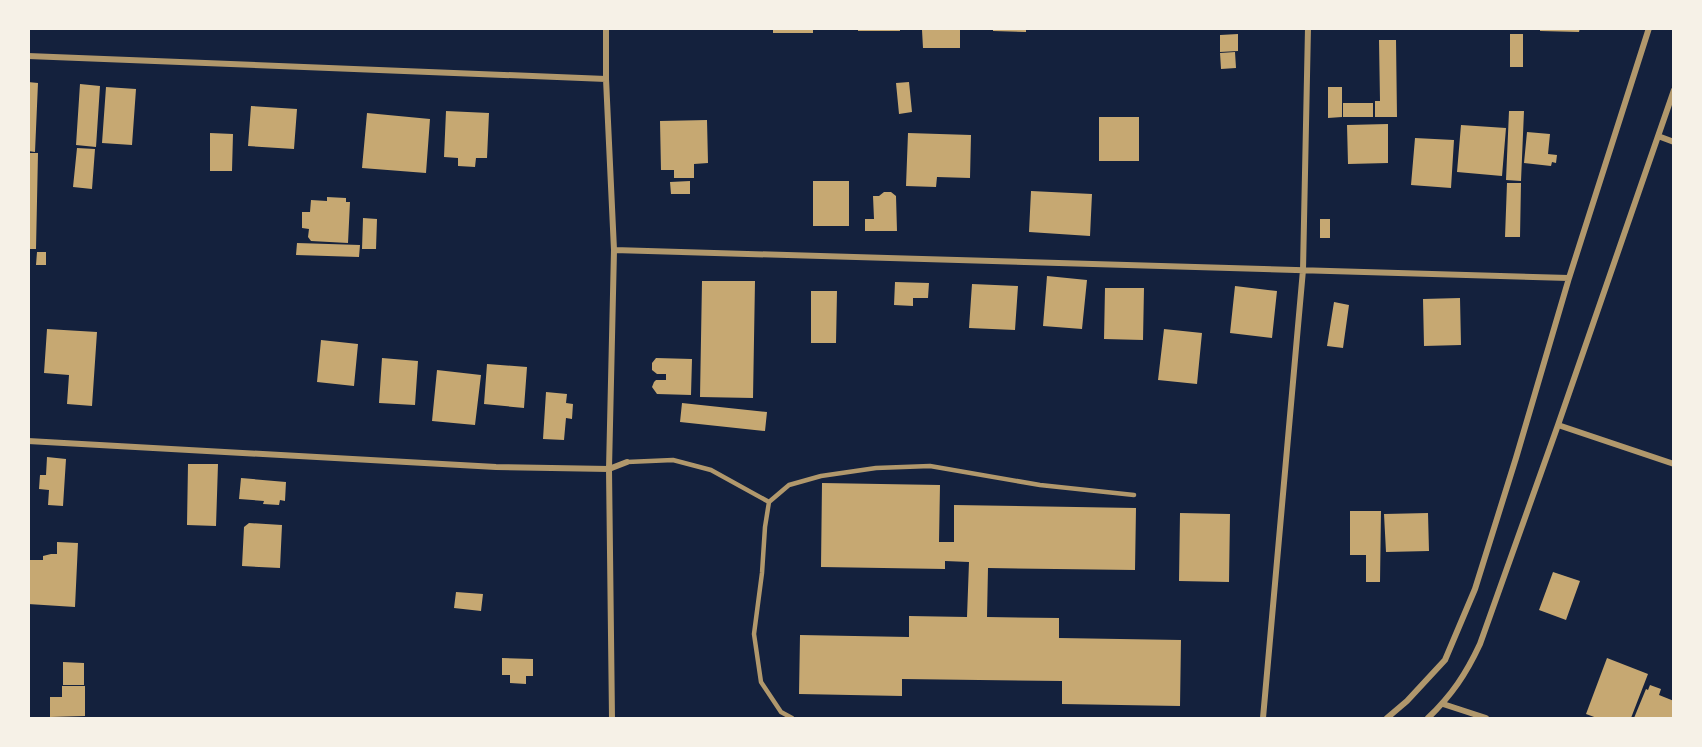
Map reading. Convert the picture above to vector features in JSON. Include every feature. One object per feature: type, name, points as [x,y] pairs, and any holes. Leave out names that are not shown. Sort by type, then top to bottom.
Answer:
[{"type":"street","points":[[606,28],[606,79],[614,249],[609,469],[612,718]]},
{"type":"street","points":[[1263,718],[1303,270],[1308,28]]},
{"type":"street","points":[[1387,718],[1407,701],[1445,660],[1476,589],[1569,278],[1649,28]]},
{"type":"street","points":[[28,56],[606,79]]},
{"type":"street","points":[[1428,718],[1443,704],[1468,669],[1480,644],[1674,90]]},
{"type":"street","points":[[1658,136],[1674,142]]},
{"type":"street","points":[[614,249],[1569,278]]},
{"type":"street","points":[[1558,425],[1674,464]]},
{"type":"street","points":[[28,441],[496,467],[609,469],[627,462]]},
{"type":"street","points":[[1443,704],[1486,718]]},
{"type":"lane","points":[[627,462],[674,460],[711,470],[769,502]]},
{"type":"lane","points":[[792,718],[781,712],[761,682],[754,634],[769,502],[789,484],[821,476],[876,468],[930,466],[1040,485],[1134,495]]},
{"type":"building","points":[[773,28],[813,28],[813,33],[773,33]]},
{"type":"building","points":[[858,28],[900,28],[900,31],[858,31]]},
{"type":"building","points":[[993,28],[1026,28],[1026,32],[993,31]]},
{"type":"building","points":[[1540,28],[1580,28],[1579,32],[1540,31]]},
{"type":"building","points":[[960,29],[960,48],[923,48],[922,30]]},
{"type":"building","points":[[1238,34],[1238,51],[1220,52],[1220,35]]},
{"type":"building","points":[[1510,34],[1523,34],[1523,67],[1510,67]]},
{"type":"building","points":[[1379,40],[1396,40],[1397,117],[1375,117],[1375,101],[1380,101]]},
{"type":"building","points":[[1235,52],[1236,68],[1221,69],[1220,53]]},
{"type":"building","points":[[28,82],[38,83],[35,152],[28,151]]},
{"type":"building","points":[[909,82],[912,112],[899,114],[896,83]]},
{"type":"building","points":[[80,84],[100,86],[96,147],[76,145]]},
{"type":"building","points":[[106,87],[136,89],[132,145],[102,143]]},
{"type":"building","points":[[1328,87],[1342,87],[1342,117],[1328,118]]},
{"type":"building","points":[[1343,103],[1373,103],[1373,117],[1343,117]]},
{"type":"building","points":[[251,106],[297,109],[294,149],[248,146]]},
{"type":"building","points":[[446,111],[489,113],[487,158],[476,158],[475,167],[458,166],[458,158],[444,157]]},
{"type":"building","points":[[1509,111],[1524,111],[1521,181],[1506,180]]},
{"type":"building","points":[[367,113],[430,119],[426,173],[362,168]]},
{"type":"building","points":[[1099,117],[1139,117],[1139,161],[1099,161]]},
{"type":"building","points":[[707,120],[708,163],[694,164],[694,178],[674,178],[674,170],[661,170],[660,121]]},
{"type":"building","points":[[1388,124],[1388,163],[1348,164],[1347,125]]},
{"type":"building","points":[[1461,125],[1506,128],[1502,176],[1457,172]]},
{"type":"building","points":[[1527,132],[1550,134],[1548,154],[1557,155],[1556,163],[1552,162],[1551,166],[1524,163]]},
{"type":"building","points":[[210,133],[233,134],[232,171],[210,171]]},
{"type":"building","points":[[908,133],[971,135],[970,178],[937,177],[936,187],[906,186]]},
{"type":"building","points":[[1415,138],[1454,140],[1451,188],[1411,185]]},
{"type":"building","points":[[77,148],[95,149],[92,189],[73,187]]},
{"type":"building","points":[[28,153],[38,153],[36,249],[28,249]]},
{"type":"building","points":[[690,181],[690,194],[671,194],[670,182]]},
{"type":"building","points":[[813,181],[849,181],[849,226],[813,226]]},
{"type":"building","points":[[1507,183],[1521,183],[1520,237],[1505,237]]},
{"type":"building","points":[[1031,191],[1092,194],[1090,236],[1029,232]]},
{"type":"building","points":[[884,192],[891,192],[896,196],[897,231],[865,231],[865,219],[874,219],[873,196],[879,196]]},
{"type":"building","points":[[327,197],[346,198],[346,202],[350,202],[348,243],[311,241],[308,237],[309,229],[302,228],[302,212],[310,212],[311,200],[327,201]]},
{"type":"building","points":[[363,218],[377,219],[376,249],[362,249]]},
{"type":"building","points":[[1320,219],[1330,219],[1330,238],[1320,238]]},
{"type":"building","points":[[297,243],[360,245],[359,257],[296,255]]},
{"type":"building","points":[[37,252],[46,252],[46,265],[36,265]]},
{"type":"building","points":[[1047,276],[1087,280],[1082,329],[1043,326]]},
{"type":"building","points":[[702,281],[755,281],[753,398],[700,397]]},
{"type":"building","points":[[895,282],[929,283],[928,298],[913,298],[913,306],[894,305]]},
{"type":"building","points":[[972,284],[1018,286],[1015,330],[969,328]]},
{"type":"building","points":[[1235,286],[1277,291],[1272,338],[1230,333]]},
{"type":"building","points":[[1105,288],[1144,288],[1143,340],[1104,339]]},
{"type":"building","points":[[811,291],[837,291],[836,343],[811,343]]},
{"type":"building","points":[[1460,298],[1461,345],[1424,346],[1423,299]]},
{"type":"building","points":[[1334,302],[1349,305],[1343,348],[1327,346]]},
{"type":"building","points":[[47,329],[97,332],[92,406],[67,404],[69,375],[44,373]]},
{"type":"building","points":[[1164,329],[1202,333],[1197,384],[1158,380]]},
{"type":"building","points":[[321,340],[358,344],[354,386],[317,382]]},
{"type":"building","points":[[382,358],[418,361],[415,405],[379,403]]},
{"type":"building","points":[[656,358],[692,359],[691,395],[657,394],[652,387],[654,382],[666,380],[666,374],[657,374],[652,370],[652,363]]},
{"type":"building","points":[[487,364],[527,367],[524,408],[484,404]]},
{"type":"building","points":[[437,370],[481,375],[475,425],[432,421]]},
{"type":"building","points":[[546,392],[567,394],[566,403],[573,404],[572,419],[566,418],[564,440],[543,439]]},
{"type":"building","points":[[682,403],[767,412],[765,431],[680,422]]},
{"type":"building","points":[[47,457],[66,459],[63,506],[48,505],[49,490],[39,489],[40,475],[46,475]]},
{"type":"building","points":[[188,464],[218,464],[216,526],[187,525]]},
{"type":"building","points":[[241,478],[286,482],[285,501],[280,500],[279,505],[239,499]]},
{"type":"building","points":[[822,483],[940,485],[939,542],[954,542],[954,505],[1136,508],[1135,570],[988,568],[987,617],[1059,618],[1059,638],[1181,640],[1180,706],[1062,704],[1062,681],[902,679],[902,696],[799,694],[800,635],[909,637],[909,616],[967,617],[969,562],[945,561],[945,569],[821,567]]},
{"type":"building","points":[[1350,511],[1381,511],[1380,582],[1366,582],[1366,555],[1350,555]]},
{"type":"building","points":[[1180,513],[1230,514],[1229,582],[1179,581]]},
{"type":"building","points":[[1428,513],[1429,551],[1386,552],[1384,514]]},
{"type":"building","points":[[249,523],[282,525],[280,568],[242,566],[244,527]]},
{"type":"building","points":[[57,542],[78,543],[75,607],[28,604],[30,560],[43,560],[43,556],[57,554]]},
{"type":"building","points":[[1553,572],[1580,581],[1566,620],[1539,610]]},
{"type":"building","points":[[456,592],[483,594],[481,611],[454,608]]},
{"type":"building","points":[[502,658],[533,659],[533,676],[526,676],[526,684],[510,683],[510,675],[502,675]]},
{"type":"building","points":[[1607,658],[1648,674],[1631,718],[1597,718],[1586,714]]},
{"type":"building","points":[[63,662],[84,663],[84,685],[63,685]]},
{"type":"building","points":[[1650,685],[1661,689],[1659,695],[1674,701],[1674,718],[1634,718],[1646,689],[1648,690]]},
{"type":"building","points":[[62,686],[85,686],[85,716],[50,717],[50,697],[62,697]]}]
